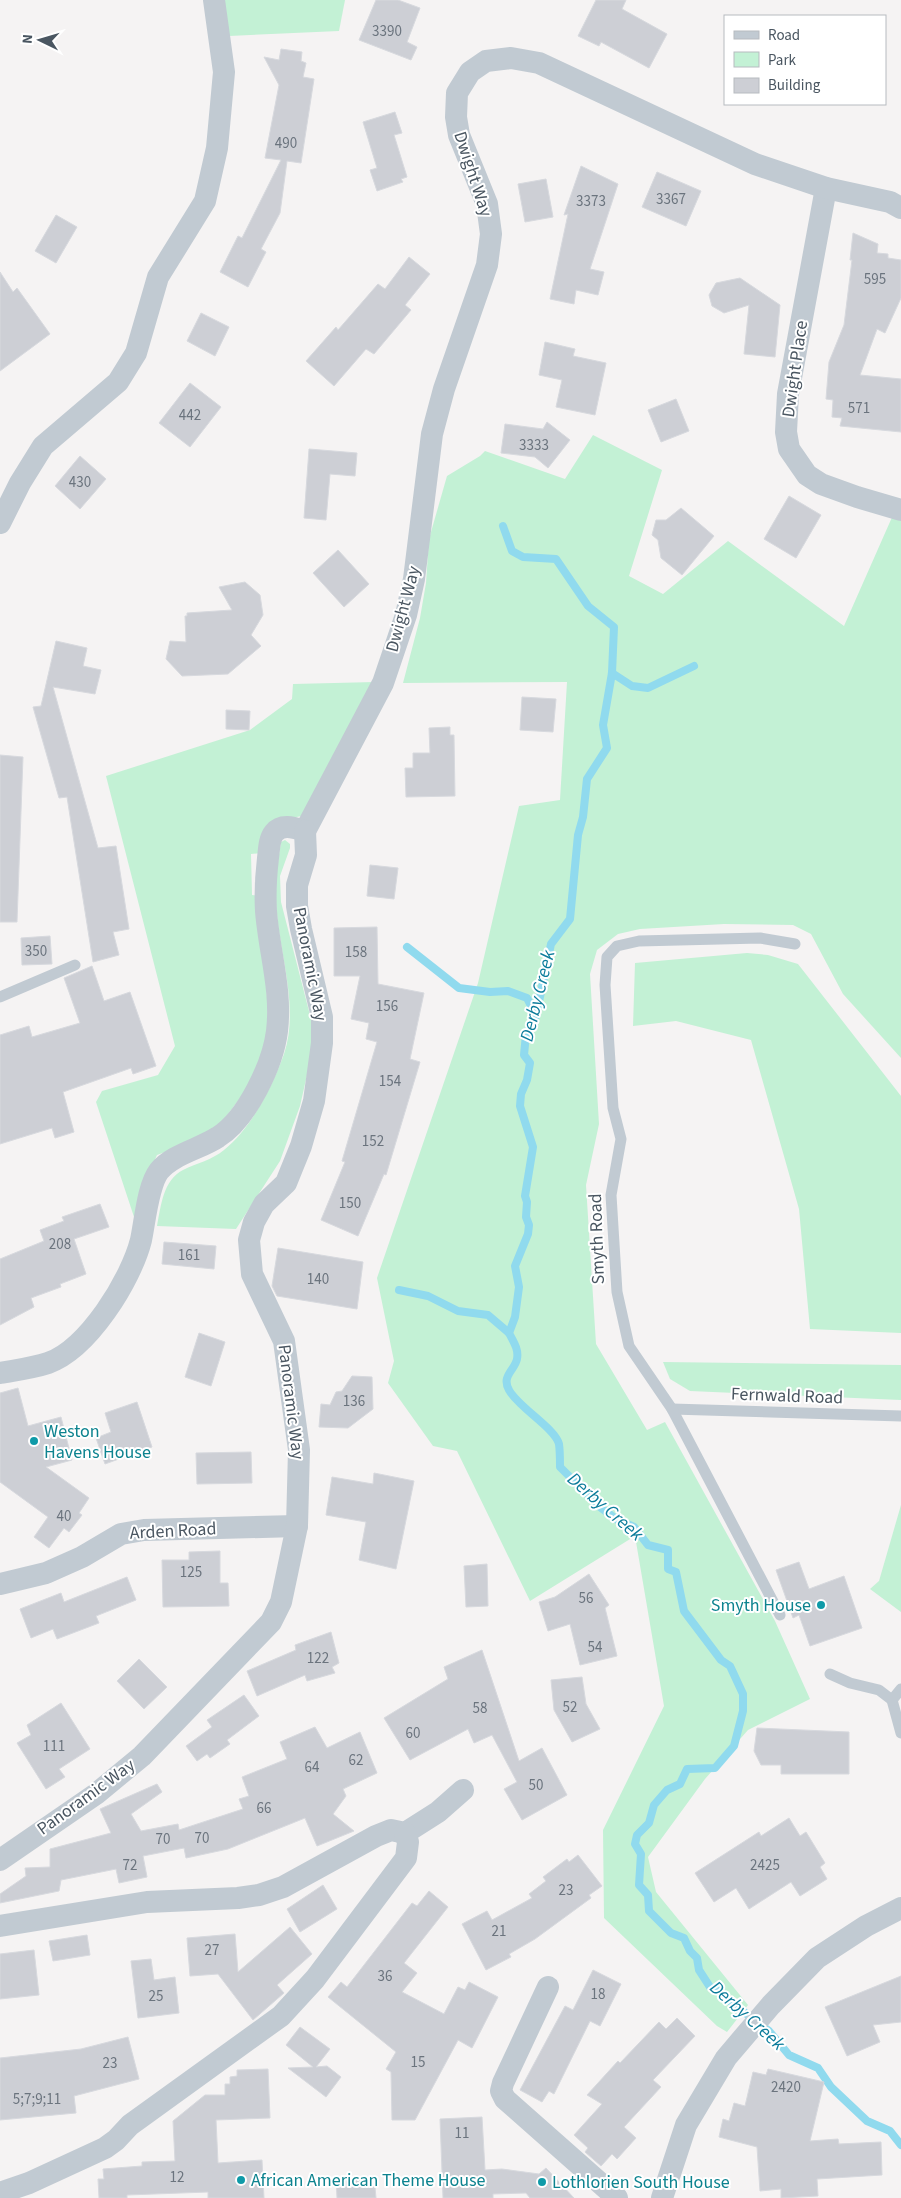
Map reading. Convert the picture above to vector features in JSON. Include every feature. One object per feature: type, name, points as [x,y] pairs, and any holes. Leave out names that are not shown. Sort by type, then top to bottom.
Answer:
[{"type":"street","points":[[0,523],[20,483],[43,446],[118,382],[136,353],[158,277],[205,201],[217,148],[224,72],[214,0]]},
{"type":"street","name":"Dwight Way","points":[[305,831],[383,682],[406,615],[414,579],[432,434],[444,389],[487,265],[491,234],[487,204],[459,135],[456,116],[457,93],[470,72],[486,61],[511,58],[539,63],[755,164],[826,188],[890,202],[901,208]]},
{"type":"street","name":"Dwight Place","points":[[826,188],[788,394],[786,432],[789,449],[808,475],[821,484],[857,498],[901,510]]},
{"type":"street","name":"Panoramic Way","points":[[0,1374],[49,1363],[70,1350],[91,1331],[121,1288],[136,1252],[159,1171],[171,1160],[220,1136],[237,1119],[252,1099],[269,1066],[277,1032],[279,1000],[266,912],[269,848],[272,834],[279,829],[287,826],[305,831],[306,855],[297,885],[297,906],[322,1017],[322,1043],[314,1101],[301,1146],[286,1183],[261,1210],[254,1222],[250,1240],[252,1274],[280,1328],[286,1350],[299,1450],[297,1526],[281,1602],[271,1622],[142,1756],[96,1794],[0,1860]]},
{"type":"street","name":"Arden Road","points":[[0,1584],[46,1573],[82,1557],[121,1534],[144,1530],[297,1526]]},
{"type":"street","points":[[0,1926],[147,1902],[238,1898],[259,1895],[283,1888],[376,1836],[392,1830],[405,1833],[438,1812],[463,1790]]},
{"type":"street","points":[[0,2194],[29,2183],[105,2148],[116,2140],[130,2125],[281,2016],[315,1979],[406,1858],[408,1842],[405,1833]]},
{"type":"street","points":[[662,2198],[686,2125],[726,2058],[771,2005],[817,1958],[866,1926],[901,1908]]},
{"type":"street","points":[[548,1987],[501,2091],[505,2099],[617,2198]]},
{"type":"lane","name":"Smyth Road","points":[[780,1615],[672,1409],[629,1346],[617,1292],[611,1195],[621,1139],[612,1108],[605,985],[607,957],[617,946],[639,941],[760,938],[795,944]]},
{"type":"lane","points":[[0,997],[75,965]]},
{"type":"lane","name":"Fernwald Road","points":[[672,1409],[901,1416]]},
{"type":"lane","points":[[830,1674],[850,1683],[879,1690],[892,1700],[901,1733]]},
{"type":"lane","points":[[892,1700],[901,1689]]},
{"type":"green space","points":[[222,0],[345,0],[339,31],[229,36]]},
{"type":"green space","points":[[593,435],[662,470],[629,576],[663,594],[728,541],[844,626],[893,515],[901,517],[901,1058],[843,994],[811,934],[793,925],[724,924],[640,929],[618,934],[597,950],[590,974],[599,1124],[586,1185],[596,1344],[647,1430],[665,1422],[775,1621],[810,1699],[748,1730],[705,1779],[648,1857],[656,1892],[748,2005],[727,2032],[717,2026],[604,1918],[603,1830],[664,1706],[635,1536],[530,1601],[457,1451],[433,1446],[388,1383],[394,1361],[377,1278],[478,983],[519,806],[560,800],[567,682],[403,683],[420,618],[426,583],[429,539],[447,476],[485,451],[565,479]]},
{"type":"green space","points":[[375,682],[307,815],[281,820],[262,853],[251,854],[252,895],[260,896],[269,1041],[256,1077],[216,1130],[198,1140],[157,1155],[147,1177],[137,1226],[96,1102],[102,1091],[158,1075],[175,1046],[106,776],[250,730],[292,699],[293,684]]},
{"type":"green space","points":[[285,840],[290,844],[290,848],[280,876],[281,902],[312,1023],[312,1053],[300,1106],[280,1161],[236,1229],[157,1226],[164,1194],[171,1180],[176,1174],[209,1159],[234,1141],[260,1106],[284,1054],[290,1019],[288,984],[279,931],[276,896],[281,842]]},
{"type":"green space","points":[[747,953],[768,955],[798,964],[901,1096],[901,1333],[810,1329],[799,1209],[751,1040],[676,1021],[633,1026],[635,963]]},
{"type":"green space","points":[[663,1362],[901,1365],[901,1400],[690,1391],[670,1379]]},
{"type":"green space","points":[[901,1505],[901,1612],[870,1589],[879,1581]]},
{"type":"building","points":[[376,0],[398,0],[420,8],[407,42],[417,47],[411,60],[359,40]]},
{"type":"building","points":[[596,0],[626,0],[622,9],[667,34],[649,68],[601,42],[599,46],[578,36]]},
{"type":"building","points":[[281,49],[302,52],[301,61],[306,63],[303,77],[314,79],[301,163],[287,161],[280,213],[261,249],[266,252],[248,287],[220,272],[238,236],[242,238],[281,160],[265,158],[279,85],[264,57],[279,60]]},
{"type":"building","points":[[395,112],[402,133],[394,135],[407,177],[401,179],[403,182],[377,191],[370,170],[377,168],[363,122]]},
{"type":"building","points":[[581,166],[618,184],[590,269],[604,272],[598,295],[576,290],[574,304],[550,299],[568,214],[564,215]]},
{"type":"building","points":[[657,172],[701,191],[686,226],[642,207]]},
{"type":"building","points":[[546,179],[553,217],[525,222],[518,184]]},
{"type":"building","points":[[56,215],[77,227],[56,263],[35,251]]},
{"type":"building","points":[[853,233],[878,244],[877,253],[888,254],[888,258],[901,260],[901,298],[885,333],[877,329],[860,375],[901,379],[901,432],[840,426],[842,418],[832,417],[833,400],[826,399],[829,362],[844,325],[852,260],[850,260]]},
{"type":"building","points":[[409,257],[430,274],[405,305],[411,310],[374,354],[366,349],[334,386],[306,361],[336,327],[338,330],[378,284],[385,289]]},
{"type":"building","points":[[0,272],[13,292],[17,288],[50,334],[0,371]]},
{"type":"building","points":[[740,278],[780,305],[775,357],[744,354],[749,305],[724,313],[712,306],[709,295],[716,283]]},
{"type":"building","points":[[201,313],[229,327],[215,356],[187,341]]},
{"type":"building","points":[[545,342],[575,349],[573,356],[606,363],[595,415],[556,407],[562,380],[539,375]]},
{"type":"building","points":[[190,383],[221,407],[190,447],[159,423]]},
{"type":"building","points":[[676,399],[689,431],[661,442],[648,410]]},
{"type":"building","points":[[547,422],[570,440],[548,468],[535,457],[501,453],[505,424],[543,429]]},
{"type":"building","points":[[309,449],[357,453],[355,476],[330,474],[326,520],[304,518]]},
{"type":"building","points":[[80,456],[106,479],[80,509],[55,486]]},
{"type":"building","points":[[789,496],[821,515],[796,558],[764,539]]},
{"type":"building","points":[[681,508],[714,536],[682,575],[661,558],[658,540],[652,535],[656,520],[666,520]]},
{"type":"building","points":[[338,550],[369,584],[344,607],[313,573]]},
{"type":"building","points":[[245,582],[260,595],[263,615],[251,635],[261,646],[228,674],[182,676],[166,659],[170,641],[186,642],[185,616],[187,616],[187,613],[232,610],[219,587]]},
{"type":"building","points":[[56,641],[87,648],[83,666],[101,670],[95,694],[53,687],[98,848],[116,846],[129,929],[113,932],[119,955],[93,962],[67,797],[59,798],[33,707],[41,706]]},
{"type":"building","points":[[522,697],[556,699],[553,732],[520,730]]},
{"type":"building","points":[[226,710],[250,711],[249,730],[226,729]]},
{"type":"building","points":[[450,727],[450,735],[454,735],[455,796],[406,797],[405,768],[413,768],[413,753],[430,753],[429,728]]},
{"type":"building","points":[[0,755],[23,757],[17,922],[0,922]]},
{"type":"building","points":[[370,865],[398,868],[394,899],[367,896]]},
{"type":"building","points":[[377,927],[378,984],[424,993],[410,1059],[420,1062],[386,1175],[384,1174],[358,1236],[321,1220],[345,1162],[342,1161],[377,1042],[366,1039],[369,1023],[351,1019],[360,976],[334,976],[334,928]]},
{"type":"building","points":[[50,936],[52,964],[22,965],[21,938]]},
{"type":"building","points":[[92,966],[104,1001],[130,992],[156,1066],[133,1074],[131,1068],[63,1092],[74,1132],[55,1138],[52,1128],[0,1144],[0,1035],[29,1026],[32,1037],[80,1023],[64,978]]},
{"type":"building","points":[[100,1204],[109,1227],[74,1239],[86,1274],[60,1284],[61,1287],[31,1298],[34,1307],[0,1325],[0,1259],[44,1241],[40,1230],[64,1221],[62,1217]]},
{"type":"building","points":[[164,1242],[216,1246],[214,1269],[162,1264]]},
{"type":"building","points":[[278,1248],[363,1262],[357,1309],[277,1296],[272,1286]]},
{"type":"building","points":[[199,1333],[225,1342],[211,1386],[185,1377]]},
{"type":"building","points":[[352,1376],[372,1377],[373,1409],[348,1428],[319,1427],[321,1404],[330,1405],[336,1392],[342,1391]]},
{"type":"building","points":[[18,1388],[28,1426],[61,1417],[72,1460],[46,1467],[89,1498],[79,1513],[82,1515],[69,1532],[64,1528],[49,1548],[34,1537],[48,1517],[0,1482],[0,1393]]},
{"type":"building","points":[[137,1402],[152,1447],[105,1464],[96,1438],[111,1432],[105,1413]]},
{"type":"building","points":[[251,1452],[252,1483],[197,1484],[196,1453]]},
{"type":"building","points":[[374,1473],[414,1481],[396,1569],[359,1560],[366,1522],[326,1515],[332,1477],[373,1484]]},
{"type":"building","points":[[220,1551],[220,1583],[228,1583],[229,1606],[163,1607],[162,1560],[189,1560],[189,1552]]},
{"type":"building","name":"Smyth House","points":[[799,1562],[809,1589],[844,1576],[862,1628],[810,1646],[799,1615],[793,1618],[776,1570]]},
{"type":"building","points":[[487,1564],[488,1606],[466,1607],[464,1566]]},
{"type":"building","points":[[589,1574],[609,1605],[605,1608],[617,1656],[580,1665],[570,1624],[548,1631],[539,1602],[555,1597]]},
{"type":"building","points":[[127,1577],[136,1600],[96,1616],[99,1623],[57,1639],[53,1629],[31,1638],[20,1609],[61,1593],[64,1602]]},
{"type":"building","points":[[331,1632],[339,1663],[332,1667],[335,1673],[307,1681],[305,1675],[257,1696],[247,1671],[296,1650],[295,1645]]},
{"type":"building","points":[[482,1650],[519,1761],[542,1748],[567,1795],[522,1820],[504,1789],[517,1782],[492,1735],[474,1743],[468,1729],[410,1760],[384,1718],[448,1679],[444,1667]]},
{"type":"building","points":[[139,1659],[167,1687],[144,1709],[117,1681]]},
{"type":"building","points":[[582,1677],[586,1704],[600,1729],[572,1742],[554,1710],[551,1680]]},
{"type":"building","points":[[244,1695],[259,1716],[227,1740],[230,1744],[210,1758],[207,1754],[197,1761],[186,1746],[212,1727],[207,1720]]},
{"type":"building","points":[[61,1703],[90,1749],[59,1769],[65,1777],[46,1789],[17,1743],[31,1735],[27,1725]]},
{"type":"building","points":[[315,1727],[327,1748],[360,1732],[377,1773],[343,1789],[346,1796],[333,1814],[354,1831],[317,1846],[305,1818],[228,1849],[186,1858],[184,1848],[143,1856],[147,1877],[119,1883],[116,1869],[61,1880],[59,1891],[0,1903],[0,1894],[26,1876],[25,1868],[50,1867],[50,1849],[111,1833],[100,1809],[157,1784],[162,1792],[131,1814],[141,1831],[178,1824],[179,1830],[243,1809],[239,1799],[249,1796],[242,1777],[287,1759],[280,1742]]},
{"type":"building","points":[[757,1728],[849,1732],[849,1774],[781,1774],[781,1765],[761,1765],[754,1751]]},
{"type":"building","points":[[789,1818],[800,1836],[806,1832],[825,1863],[820,1867],[827,1879],[800,1896],[791,1882],[749,1909],[736,1888],[714,1902],[695,1873],[759,1832],[761,1836]]},
{"type":"building","points":[[578,1855],[602,1886],[589,1895],[591,1898],[535,1939],[509,1954],[511,1957],[486,1970],[462,1924],[487,1911],[492,1920],[532,1898],[529,1894],[546,1881],[543,1877],[567,1859],[569,1862]]},
{"type":"building","points":[[323,1885],[337,1909],[300,1932],[287,1909]]},
{"type":"building","points":[[429,1891],[448,1907],[404,1963],[417,1973],[402,1992],[444,2014],[458,1987],[465,1990],[469,1982],[498,1997],[472,2048],[458,2040],[415,2120],[392,2120],[391,2072],[386,2069],[396,2052],[328,1997],[341,1982],[347,1987],[412,1903],[417,1906]]},
{"type":"building","points":[[290,1927],[312,1954],[277,1985],[284,1993],[253,2020],[218,1974],[190,1976],[187,1938],[235,1934],[238,1972]]},
{"type":"building","points":[[87,1935],[90,1955],[53,1961],[49,1941]]},
{"type":"building","points":[[34,1950],[39,1995],[0,1999],[0,1954]]},
{"type":"building","points":[[151,1959],[154,1980],[175,1977],[179,2013],[138,2018],[131,1961]]},
{"type":"building","points":[[593,1970],[621,1984],[600,2026],[590,2021],[554,2094],[549,2091],[542,2102],[520,2090],[565,2006],[573,2010]]},
{"type":"building","points":[[901,1976],[901,2022],[873,2025],[880,2042],[847,2056],[825,2007]]},
{"type":"building","points":[[677,2018],[695,2036],[653,2080],[661,2087],[624,2127],[636,2138],[617,2159],[612,2154],[601,2166],[585,2152],[588,2148],[574,2135],[602,2104],[587,2095],[618,2061],[620,2063],[659,2022],[666,2029]]},
{"type":"building","points":[[300,2027],[330,2049],[316,2067],[327,2066],[341,2077],[326,2097],[288,2068],[313,2067],[286,2045]]},
{"type":"building","points":[[128,2037],[139,2079],[74,2096],[76,2113],[0,2120],[0,2058],[81,2049]]},
{"type":"building","points":[[268,2069],[270,2118],[216,2120],[218,2163],[262,2160],[264,2198],[208,2198],[208,2192],[127,2195],[127,2198],[99,2198],[98,2179],[104,2179],[103,2169],[142,2166],[142,2162],[175,2161],[173,2121],[205,2095],[225,2095],[225,2084],[230,2084],[230,2077],[237,2076],[237,2070]]},
{"type":"building","points":[[768,2069],[824,2082],[810,2141],[838,2139],[839,2144],[881,2142],[882,2175],[817,2179],[818,2196],[781,2198],[781,2189],[760,2191],[757,2147],[719,2137],[723,2119],[729,2121],[734,2103],[745,2106],[753,2072],[766,2075]]},
{"type":"building","points":[[482,2117],[485,2170],[502,2169],[539,2174],[546,2168],[574,2198],[530,2198],[526,2193],[493,2194],[493,2198],[443,2198],[440,2119]]},
{"type":"building","points":[[374,2176],[376,2198],[337,2198],[336,2179]]},
{"type":"waterway","name":"Derby Creek","points":[[503,526],[512,551],[523,557],[556,559],[588,606],[614,627],[612,673],[603,725],[607,748],[587,779],[583,817],[578,835],[570,919],[551,944],[536,1016],[526,1034],[524,1055],[530,1063],[527,1080],[521,1094],[520,1106],[533,1147],[525,1196],[527,1202],[526,1217],[529,1225],[528,1234],[515,1266],[519,1287],[515,1317],[509,1333],[515,1345],[517,1359],[507,1377],[507,1385],[514,1397],[544,1424],[556,1438],[559,1444],[560,1467],[600,1507],[616,1519],[634,1527],[648,1545],[668,1550],[668,1569],[676,1572],[684,1611],[721,1660],[730,1666],[743,1694],[743,1711],[734,1746],[715,1768],[687,1769],[680,1784],[667,1790],[654,1805],[649,1823],[637,1835],[635,1844],[641,1854],[639,1885],[648,1895],[649,1911],[671,1933],[684,1938],[690,1951],[697,1958],[699,1970],[710,1987],[719,1991],[769,2031],[789,2055],[818,2068],[831,2087],[867,2121],[890,2131],[901,2145]]},
{"type":"waterway","points":[[612,673],[632,686],[648,688],[694,666]]},
{"type":"waterway","points":[[407,947],[459,988],[490,992],[508,991],[527,998],[536,1016]]},
{"type":"waterway","points":[[399,1290],[428,1296],[458,1311],[488,1315],[509,1333]]},
{"type":"place","name":"Weston Havens House","points":[[34,1441]]},
{"type":"place","name":"Smyth House","points":[[821,1605]]},
{"type":"place","name":"African American Theme House","points":[[241,2180]]},
{"type":"place","name":"Lothlorien South House","points":[[542,2182]]}]
